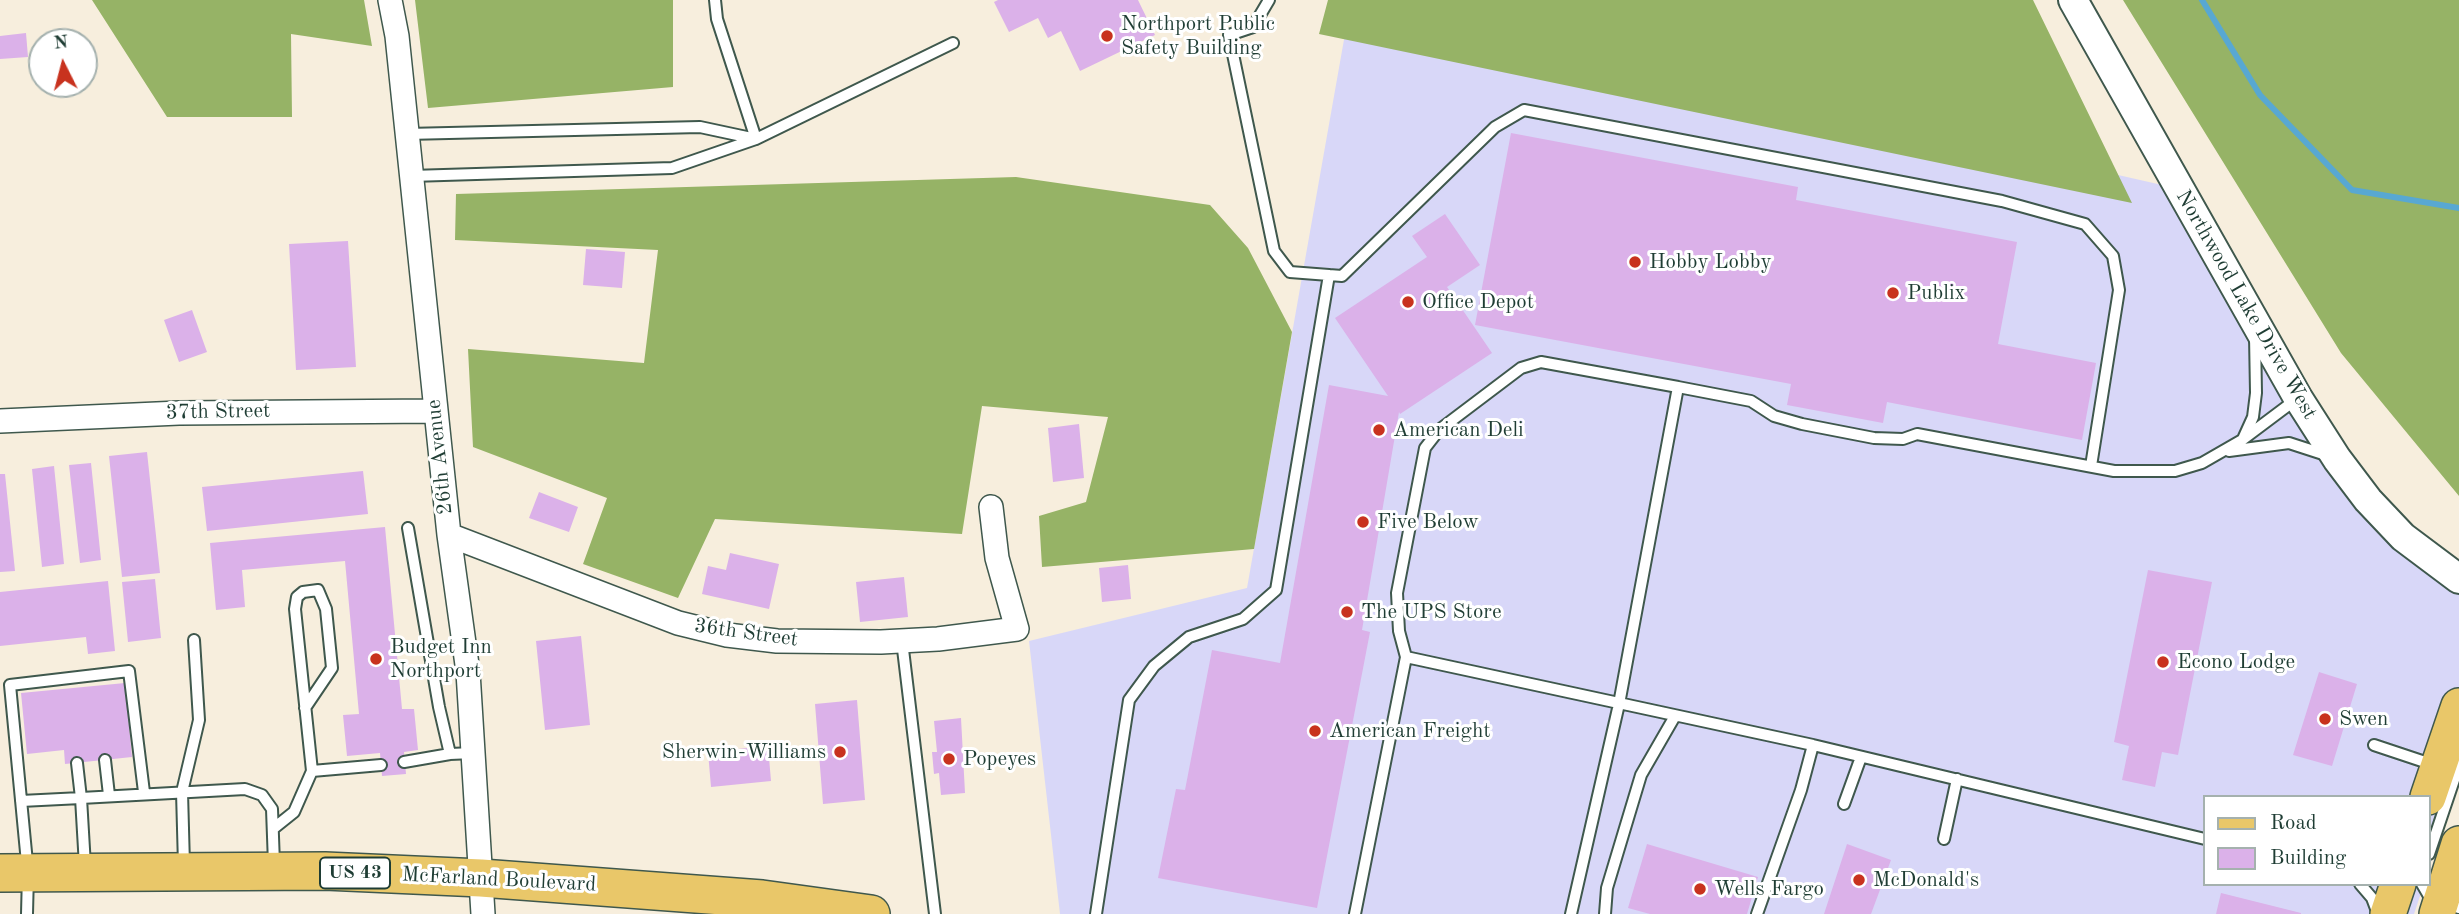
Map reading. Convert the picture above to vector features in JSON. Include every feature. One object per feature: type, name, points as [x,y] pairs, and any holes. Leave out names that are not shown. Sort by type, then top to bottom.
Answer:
[{"type":"highway","name":"McFarland Boulevard","points":[[14,873],[274,872],[481,878],[749,898],[871,914]]},
{"type":"main road","points":[[2442,776],[2459,706]]},
{"type":"main road","points":[[2440,902],[2459,844]]},
{"type":"main road","points":[[2388,914],[2398,886]]},
{"type":"street","name":"26th Avenue","points":[[390,0],[407,134],[449,536],[468,672],[462,753],[481,878],[483,914]]},
{"type":"street","name":"Northwood Lake Drive West","points":[[2073,0],[2298,398],[2337,459],[2368,500],[2403,537],[2459,579]]},
{"type":"street","name":"37th Street","points":[[0,421],[179,413],[435,411]]},
{"type":"street","name":"36th Street","points":[[449,536],[678,623],[715,632],[777,641],[902,641],[1017,629],[997,558],[991,507]]},
{"type":"lane","points":[[715,0],[716,19],[756,138]]},
{"type":"lane","points":[[1269,0],[1253,27],[1229,36],[1274,251],[1290,272],[1342,276],[1495,127],[1524,110],[2002,201],[2085,224],[2113,256],[2119,290],[2091,466]]},
{"type":"lane","points":[[411,176],[672,168],[756,138],[953,43]]},
{"type":"lane","points":[[407,134],[700,127],[756,138]]},
{"type":"lane","points":[[1096,914],[1129,700],[1154,666],[1189,637],[1243,619],[1276,590],[1329,275]]},
{"type":"lane","points":[[2242,440],[2253,417],[2256,393],[2255,322]]},
{"type":"lane","points":[[1355,914],[1406,657],[1399,631],[1397,593],[1425,447],[1438,430],[1521,368],[1541,362],[1751,401],[1774,416],[1874,438],[1903,439],[1917,434],[2114,471],[2175,471],[2202,463],[2242,440],[2298,398]]},
{"type":"lane","points":[[1571,914],[1619,704],[1678,387]]},
{"type":"lane","points":[[2219,453],[2289,443],[2337,459]]},
{"type":"lane","points":[[404,762],[462,753],[439,707],[408,528]]},
{"type":"lane","points":[[274,828],[294,811],[312,771],[305,708],[295,609],[297,597],[303,592],[318,590],[326,609],[332,668],[305,708]]},
{"type":"lane","points":[[184,872],[182,792],[199,720],[194,640]]},
{"type":"lane","points":[[902,641],[935,914]]},
{"type":"lane","points":[[1406,657],[1813,745],[2204,839]]},
{"type":"lane","points":[[27,914],[14,873],[21,802],[10,685],[94,680],[129,671],[144,792]]},
{"type":"lane","points":[[1605,914],[1606,888],[1641,775],[1675,716]]},
{"type":"lane","points":[[1757,914],[1801,790],[1813,745]]},
{"type":"lane","points":[[2374,745],[2442,776],[2431,843]]},
{"type":"lane","points":[[1844,804],[1861,757]]},
{"type":"lane","points":[[105,760],[109,795]]},
{"type":"lane","points":[[77,762],[85,872]]},
{"type":"lane","points":[[312,771],[381,765]]},
{"type":"lane","points":[[1944,839],[1957,779]]},
{"type":"lane","points":[[21,802],[144,792],[246,789],[262,795],[272,809],[274,872]]},
{"type":"lane","points":[[2362,886],[2372,898],[2378,914]]},
{"type":"shaded area","points":[[1351,0],[2162,185],[2337,459],[2459,579],[2459,776],[2431,862],[2431,795],[2204,795],[2204,886],[2423,886],[2414,914],[1060,914],[1029,641],[1247,588]]},
{"type":"green space","points":[[92,0],[364,0],[372,46],[291,34],[292,117],[167,117]]},
{"type":"green space","points":[[415,0],[673,0],[673,87],[428,108]]},
{"type":"green space","points":[[1328,0],[2033,0],[2132,203],[1319,34]]},
{"type":"green space","points":[[2123,0],[2459,0],[2459,496],[2341,353]]},
{"type":"green space","points":[[1016,177],[1210,205],[1248,248],[1292,332],[1254,549],[1042,567],[1039,516],[1086,502],[1108,417],[982,406],[962,534],[715,519],[678,598],[583,564],[607,498],[473,447],[468,349],[644,363],[658,250],[455,240],[456,194]]},
{"type":"building","name":"Northport Public Safety Building","points":[[1138,0],[1155,35],[1080,71],[1061,31],[1048,38],[1038,18],[1009,32],[994,2]]},
{"type":"building","points":[[26,33],[28,57],[0,59],[0,36]]},
{"type":"building","points":[[1511,133],[1798,187],[1796,200],[2017,242],[1998,344],[2096,363],[2082,440],[1887,402],[1883,423],[1787,405],[1791,384],[1475,325]]},
{"type":"building","points":[[1445,214],[1480,265],[1447,287],[1492,353],[1400,414],[1399,412],[1362,630],[1370,632],[1317,908],[1158,878],[1176,789],[1185,790],[1212,650],[1280,663],[1329,385],[1388,396],[1335,318],[1427,257],[1412,236]]},
{"type":"building","points":[[348,241],[356,367],[296,370],[289,244]]},
{"type":"building","points":[[586,249],[625,252],[622,288],[583,285]]},
{"type":"building","points":[[192,310],[207,352],[179,362],[164,320]]},
{"type":"building","points":[[1079,424],[1084,478],[1053,482],[1048,428]]},
{"type":"building","points":[[147,452],[160,573],[122,577],[109,456]]},
{"type":"building","points":[[91,463],[101,560],[80,563],[69,465]]},
{"type":"building","points":[[54,466],[64,564],[42,567],[32,469]]},
{"type":"building","points":[[363,471],[368,514],[207,531],[202,487]]},
{"type":"building","points":[[0,474],[5,474],[15,571],[0,572]]},
{"type":"building","points":[[539,492],[578,507],[569,532],[529,518]]},
{"type":"building","name":"Budget Inn Northport","points":[[385,527],[402,709],[414,709],[418,750],[404,752],[406,774],[382,776],[380,753],[347,756],[343,715],[359,714],[345,561],[242,570],[245,607],[216,610],[210,543]]},
{"type":"building","points":[[730,553],[779,564],[769,609],[702,594],[708,566],[726,570]]},
{"type":"building","points":[[1128,565],[1131,599],[1102,602],[1099,568]]},
{"type":"building","name":"Econo Lodge","points":[[2148,570],[2212,582],[2178,755],[2162,752],[2155,787],[2122,780],[2129,746],[2114,742]]},
{"type":"building","points":[[904,577],[908,617],[860,622],[856,582]]},
{"type":"building","points":[[155,579],[161,638],[128,642],[122,582]]},
{"type":"building","points":[[108,581],[115,651],[88,654],[86,637],[0,646],[0,592]]},
{"type":"building","points":[[581,636],[590,725],[545,730],[536,641]]},
{"type":"building","name":"Swen","points":[[2319,672],[2357,684],[2332,766],[2293,755]]},
{"type":"building","points":[[125,683],[132,757],[65,764],[64,750],[27,754],[21,693]]},
{"type":"building","name":"Sherwin-Williams","points":[[857,700],[865,800],[823,804],[815,704]]},
{"type":"building","name":"Popeyes","points":[[961,718],[965,793],[941,795],[939,773],[934,774],[932,752],[937,752],[934,721]]},
{"type":"building","points":[[768,746],[771,781],[711,787],[708,752]]},
{"type":"building","points":[[1647,844],[1758,877],[1747,914],[1650,914],[1628,908]]},
{"type":"building","name":"McDonald's","points":[[1847,844],[1891,860],[1871,914],[1824,914]]},
{"type":"building","points":[[2221,893],[2301,913],[2301,914],[2216,914]]},
{"type":"waterway","points":[[2202,0],[2260,95],[2352,190],[2459,208]]},
{"type":"place","name":"Northport Public Safety Building","points":[[1107,36]]},
{"type":"place","name":"Hobby Lobby","points":[[1635,262]]},
{"type":"place","name":"Publix","points":[[1893,293]]},
{"type":"place","name":"Office Depot","points":[[1408,302]]},
{"type":"place","name":"American Deli","points":[[1379,430]]},
{"type":"place","name":"Five Below","points":[[1363,522]]},
{"type":"place","name":"The UPS Store","points":[[1347,612]]},
{"type":"place","name":"Budget Inn Northport","points":[[376,659]]},
{"type":"place","name":"Econo Lodge","points":[[2163,662]]},
{"type":"place","name":"Swen","points":[[2325,719]]},
{"type":"place","name":"American Freight","points":[[1315,731]]},
{"type":"place","name":"Sherwin-Williams","points":[[840,752]]},
{"type":"place","name":"Popeyes","points":[[949,759]]},
{"type":"place","name":"McDonald's","points":[[1859,880]]},
{"type":"place","name":"Wells Fargo","points":[[1700,889]]}]
